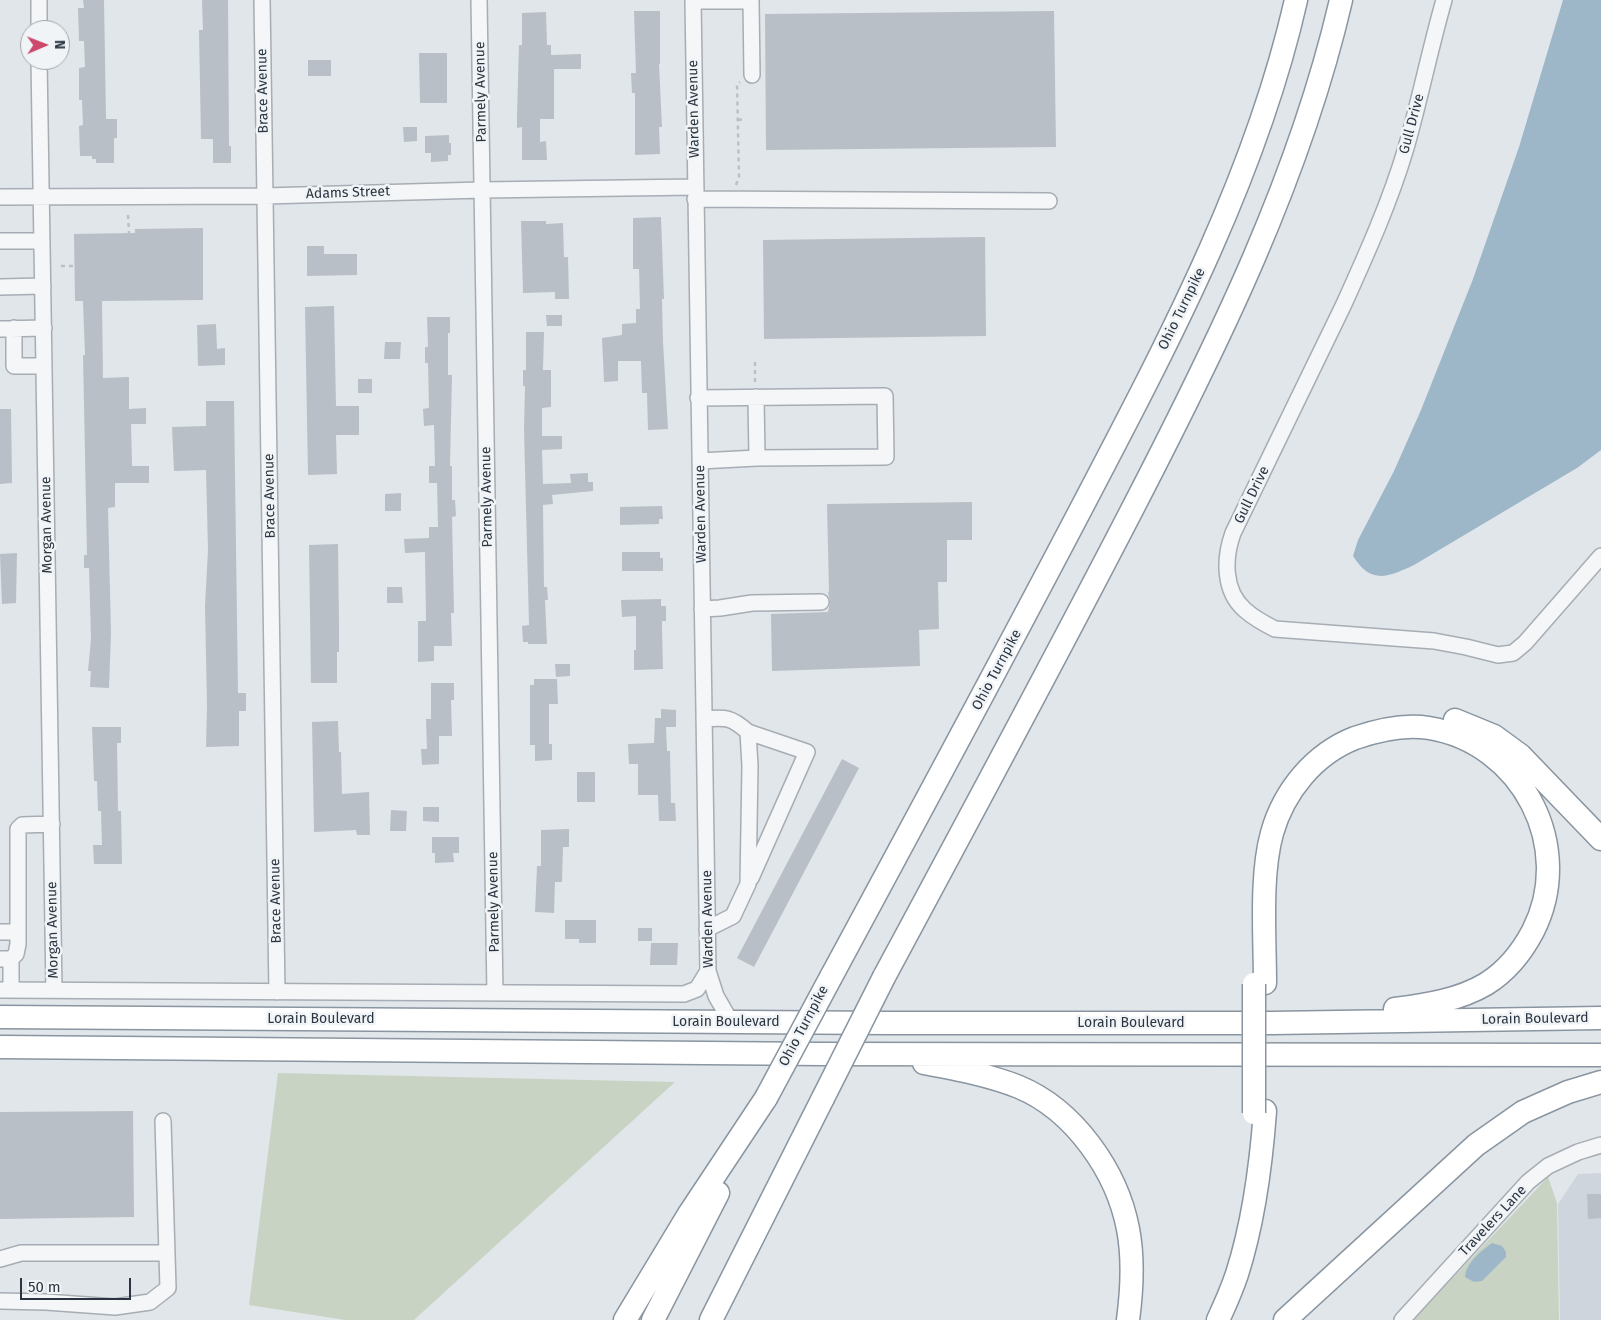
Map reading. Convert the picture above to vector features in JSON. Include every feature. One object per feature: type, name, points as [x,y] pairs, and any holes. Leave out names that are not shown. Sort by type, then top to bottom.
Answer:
[{"type":"highway","name":"Ohio Turnpike","points":[[653,1320],[766,1098],[1008,650],[1183,308],[1216,237],[1244,167],[1270,92],[1296,0]]},
{"type":"highway","points":[[711,1320],[884,977],[1108,556],[1197,383],[1254,260],[1292,165],[1311,108],[1341,0]]},
{"type":"highway","points":[[1218,1320],[1237,1275],[1248,1236],[1262,1157],[1260,984],[1254,856],[1256,837],[1260,823],[1275,791],[1298,761],[1310,748],[1341,727],[1369,717],[1417,714],[1440,716],[1478,728],[1494,736],[1520,755],[1601,839]]},
{"type":"highway","points":[[1260,984],[1268,853],[1273,832],[1281,810],[1292,789],[1303,774],[1320,758],[1347,741],[1371,732],[1402,727],[1428,728],[1450,733],[1472,742],[1491,755],[1525,789],[1536,808],[1544,832],[1548,851],[1549,877],[1545,902],[1538,921],[1518,956],[1502,973],[1486,984],[1441,1002],[1406,1008],[1272,1022]]},
{"type":"highway","name":"Lorain Boulevard","points":[[0,1017],[731,1022],[1272,1022],[1601,1018]]},
{"type":"highway","points":[[0,1047],[823,1054],[1601,1054]]},
{"type":"highway","points":[[823,1054],[919,1063],[962,1070],[1021,1088],[1058,1110],[1076,1127],[1098,1157],[1123,1210],[1128,1229],[1132,1272],[1128,1320]]},
{"type":"highway","points":[[1285,1320],[1476,1145],[1523,1112],[1568,1092],[1601,1082]]},
{"type":"highway","points":[[625,1320],[689,1214],[766,1098]]},
{"type":"highway","points":[[1208,1320],[1220,1290],[1244,1208],[1260,1112]]},
{"type":"street","points":[[39,0],[39,20]]},
{"type":"street","name":"Brace Avenue","points":[[262,0],[277,992]]},
{"type":"street","name":"Parmely Avenue","points":[[479,0],[495,993]]},
{"type":"street","name":"Gull Drive","points":[[1444,0],[1406,149],[1391,192],[1344,304],[1233,533],[1226,561],[1228,577],[1236,600],[1244,609],[1275,629],[1434,642],[1505,655],[1513,652],[1525,643],[1601,556]]},
{"type":"street","points":[[693,1],[751,1],[752,75]]},
{"type":"street","name":"Warden Avenue","points":[[693,1],[708,971],[716,996],[731,1022]]},
{"type":"street","name":"Morgan Avenue","points":[[40,70],[54,990]]},
{"type":"street","name":"Adams Street","points":[[0,197],[265,196],[482,190],[1049,201]]},
{"type":"street","points":[[0,241],[42,241]]},
{"type":"street","points":[[0,287],[43,286]]},
{"type":"street","points":[[44,328],[7,328],[14,366],[44,366]]},
{"type":"street","points":[[698,398],[756,393],[885,396],[886,457],[757,458],[700,461]]},
{"type":"street","points":[[756,393],[757,458]]},
{"type":"street","points":[[702,609],[752,603],[821,602]]},
{"type":"street","points":[[704,718],[721,717],[736,721],[748,732],[807,752],[733,916],[708,929]]},
{"type":"street","points":[[748,732],[750,766],[748,884]]},
{"type":"street","points":[[5,990],[5,959],[16,954],[18,944],[18,829],[22,825],[52,824]]},
{"type":"street","points":[[0,932],[18,932]]},
{"type":"street","name":"Lorain Boulevard","points":[[5,990],[684,994],[697,989],[708,971]]},
{"type":"street","points":[[0,1301],[115,1307],[150,1302],[168,1288],[163,1121]]},
{"type":"street","name":"Travelers Lane","points":[[1402,1320],[1528,1182],[1548,1166],[1578,1152],[1601,1145]]},
{"type":"street","points":[[0,1259],[21,1253],[167,1253]]},
{"type":"path","points":[[735,188],[739,177],[737,84]]},
{"type":"path","points":[[738,120],[746,120]]},
{"type":"path","points":[[128,215],[129,233]]},
{"type":"path","points":[[60,266],[75,266]]},
{"type":"path","points":[[755,362],[756,393]]},
{"type":"shaded area","points":[[1601,1173],[1601,1320],[1560,1320],[1558,1204],[1578,1174]]},
{"type":"green space","points":[[278,1073],[675,1082],[414,1320],[345,1320],[249,1305]]},
{"type":"green space","points":[[1548,1177],[1557,1203],[1559,1320],[1413,1320]]},
{"type":"water","points":[[1563,0],[1601,0],[1601,450],[1577,468],[1414,565],[1388,575],[1373,575],[1366,571],[1353,556],[1358,540],[1394,471],[1421,410],[1473,279],[1519,147]]},
{"type":"water","points":[[1492,1243],[1502,1246],[1506,1252],[1506,1257],[1482,1281],[1474,1282],[1465,1277],[1471,1262]]},
{"type":"building","points":[[83,0],[104,0],[106,119],[117,119],[117,138],[114,138],[114,163],[96,163],[96,159],[92,159],[92,156],[80,156],[79,126],[83,125],[82,100],[79,100],[79,68],[85,67],[84,41],[79,41],[78,8],[84,8]]},
{"type":"building","points":[[202,0],[228,0],[229,146],[231,146],[231,163],[213,163],[213,139],[201,139],[199,30],[203,30]]},
{"type":"building","points":[[634,11],[660,11],[659,64],[662,127],[659,127],[660,154],[635,155],[635,93],[632,93],[631,73],[636,73]]},
{"type":"building","points":[[1054,11],[1056,147],[766,150],[765,14]]},
{"type":"building","points":[[546,12],[547,45],[551,45],[551,55],[581,54],[581,69],[554,69],[554,119],[540,119],[540,142],[546,141],[547,160],[522,160],[522,127],[517,128],[517,116],[519,45],[522,45],[522,13]]},
{"type":"building","points":[[419,53],[447,53],[447,103],[420,103]]},
{"type":"building","points":[[308,60],[331,60],[331,76],[308,76]]},
{"type":"building","points":[[403,127],[417,127],[417,141],[404,142]]},
{"type":"building","points":[[449,135],[451,155],[448,155],[448,161],[431,162],[431,153],[425,153],[425,136]]},
{"type":"building","points":[[661,217],[664,299],[662,299],[663,342],[668,429],[648,430],[647,393],[642,393],[641,361],[618,361],[618,381],[604,382],[602,338],[622,335],[622,324],[636,323],[636,309],[640,309],[639,269],[633,269],[633,218]]},
{"type":"building","points":[[521,221],[546,221],[546,224],[563,223],[564,257],[568,257],[569,299],[555,299],[555,292],[523,293]]},
{"type":"building","points":[[203,228],[203,300],[102,301],[103,378],[129,377],[129,409],[146,408],[146,424],[131,424],[132,466],[149,466],[149,483],[115,483],[115,507],[108,508],[111,633],[109,688],[90,687],[91,671],[88,671],[91,639],[89,568],[84,568],[84,555],[87,555],[83,355],[85,355],[83,301],[75,301],[74,234],[135,233],[135,229]]},
{"type":"building","points":[[985,237],[986,336],[764,339],[763,240]]},
{"type":"building","points":[[307,246],[324,246],[324,254],[357,254],[357,275],[307,276]]},
{"type":"building","points":[[334,306],[336,406],[359,406],[359,435],[336,435],[337,474],[308,475],[305,307]]},
{"type":"building","points":[[546,315],[562,315],[562,326],[547,326]]},
{"type":"building","points":[[427,317],[450,317],[448,375],[452,375],[450,466],[452,466],[452,500],[455,500],[456,516],[452,517],[454,613],[451,613],[452,646],[434,646],[434,661],[418,662],[418,621],[426,621],[425,552],[405,553],[404,539],[429,538],[429,527],[438,527],[437,483],[429,483],[429,466],[435,466],[434,425],[424,426],[423,409],[429,408],[428,363],[425,363],[425,347],[428,347]]},
{"type":"building","points":[[216,324],[217,349],[225,348],[225,365],[198,366],[197,325]]},
{"type":"building","points":[[526,332],[544,332],[543,370],[551,370],[551,407],[542,408],[542,436],[562,436],[562,449],[542,450],[543,484],[571,483],[570,474],[588,473],[588,482],[593,482],[593,491],[552,495],[553,504],[543,505],[544,587],[547,587],[548,600],[545,600],[547,644],[528,644],[528,642],[523,642],[522,626],[529,625],[524,430],[525,386],[523,386],[523,370],[526,370]]},
{"type":"building","points":[[385,342],[401,342],[400,359],[384,359]]},
{"type":"building","points":[[358,379],[372,379],[372,393],[358,393]]},
{"type":"building","points":[[206,401],[234,401],[238,693],[246,693],[246,711],[239,711],[239,746],[206,747],[205,606],[208,550],[206,470],[174,471],[172,427],[206,426]]},
{"type":"building","points":[[0,409],[11,409],[12,483],[0,484]]},
{"type":"building","points":[[401,493],[401,511],[385,511],[385,494]]},
{"type":"building","points":[[972,502],[972,540],[947,540],[947,582],[938,582],[939,629],[919,630],[920,666],[772,671],[771,614],[828,612],[830,602],[828,592],[827,504]]},
{"type":"building","points":[[662,506],[663,519],[659,519],[659,524],[620,525],[620,507]]},
{"type":"building","points":[[338,544],[339,652],[337,652],[337,683],[311,683],[309,545]]},
{"type":"building","points":[[622,552],[660,552],[660,558],[663,558],[663,571],[622,571]]},
{"type":"building","points":[[17,553],[16,603],[2,604],[0,554]]},
{"type":"building","points":[[387,587],[402,587],[403,603],[387,603]]},
{"type":"building","points":[[661,599],[661,606],[666,606],[666,621],[662,621],[663,669],[634,670],[636,616],[622,617],[621,600]]},
{"type":"building","points":[[555,664],[570,664],[570,676],[556,677]]},
{"type":"building","points":[[534,679],[557,679],[558,704],[549,704],[549,744],[552,744],[552,760],[535,761],[535,745],[530,745],[530,685],[534,685]]},
{"type":"building","points":[[431,683],[454,683],[454,700],[451,700],[452,736],[439,736],[439,764],[422,765],[421,749],[427,749],[426,719],[431,719]]},
{"type":"building","points":[[661,709],[676,710],[676,727],[666,727],[667,751],[670,751],[671,803],[675,803],[676,821],[659,821],[658,795],[638,795],[638,764],[629,764],[628,744],[654,743],[655,718],[661,718]]},
{"type":"building","points":[[338,721],[342,794],[369,792],[370,835],[357,835],[356,830],[314,832],[312,722]]},
{"type":"building","points":[[92,727],[121,727],[121,743],[117,743],[118,811],[121,811],[122,864],[94,864],[93,845],[102,845],[101,811],[98,811],[97,781],[94,781]]},
{"type":"building","points":[[842,759],[859,768],[754,967],[737,958]]},
{"type":"building","points":[[577,772],[595,772],[595,802],[577,802]]},
{"type":"building","points":[[423,807],[439,807],[439,822],[423,821]]},
{"type":"building","points":[[391,810],[407,811],[406,831],[390,831]]},
{"type":"building","points":[[569,829],[569,847],[563,847],[562,882],[555,882],[554,913],[535,912],[537,866],[541,866],[541,830]]},
{"type":"building","points":[[432,837],[459,837],[459,853],[453,853],[454,862],[435,863],[435,853],[432,853]]},
{"type":"building","points":[[565,920],[596,920],[596,943],[579,943],[579,939],[565,939]]},
{"type":"building","points":[[638,928],[652,928],[652,941],[638,941]]},
{"type":"building","points":[[651,943],[678,943],[677,965],[650,965]]},
{"type":"building","points":[[133,1111],[134,1217],[0,1219],[0,1112]]},
{"type":"building","points":[[1587,1194],[1601,1194],[1601,1218],[1588,1219]]}]
